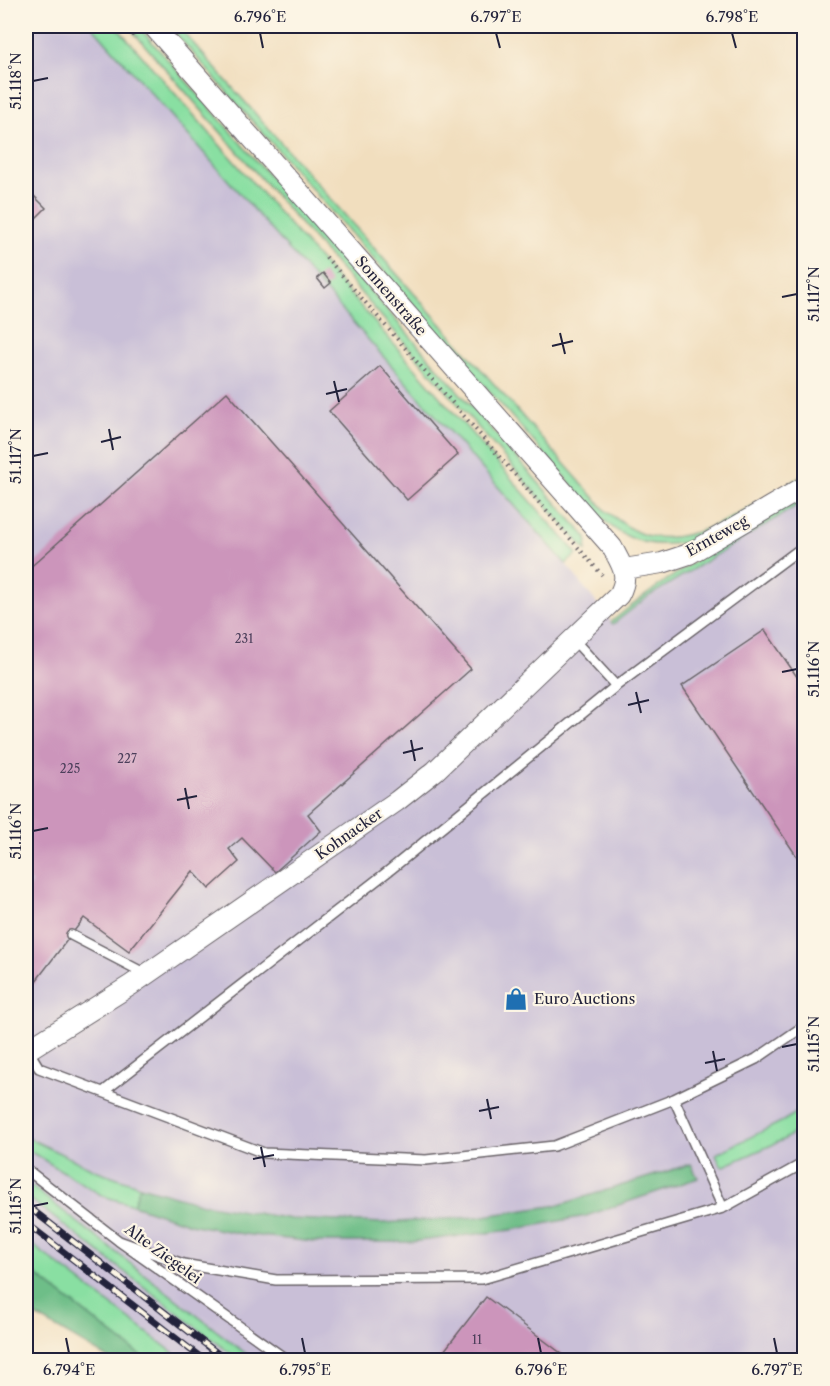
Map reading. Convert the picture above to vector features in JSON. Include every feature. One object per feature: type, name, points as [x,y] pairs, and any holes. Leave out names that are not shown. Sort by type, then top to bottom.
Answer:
[{"type":"street","name":"Sonnenstraße","points":[[153,26],[612,548],[624,569]]},
{"type":"street","name":"Ernteweg","points":[[624,569],[662,564],[689,554],[804,487]]},
{"type":"street","points":[[619,595],[626,583],[624,569]]},
{"type":"street","name":"Kohnacker","points":[[27,1050],[146,974],[435,771],[619,595]]},
{"type":"lane","points":[[103,1092],[391,869],[616,686],[804,546]]},
{"type":"lane","points":[[573,639],[616,686]]},
{"type":"lane","points":[[71,935],[146,974]]},
{"type":"lane","points":[[27,1050],[39,1068],[264,1153],[426,1160],[554,1146],[674,1099],[756,1059],[804,1026]]},
{"type":"lane","points":[[674,1099],[723,1208]]},
{"type":"lane","points":[[118,1241],[183,1264],[276,1280],[482,1279],[723,1208],[804,1162]]},
{"type":"lane","name":"Alte Ziegelei","points":[[26,1168],[118,1241],[287,1360]]},
{"type":"path","points":[[125,26],[141,44]]},
{"type":"path","points":[[321,252],[619,595]]},
{"type":"shaded area","points":[[38,26],[92,26],[566,564],[613,624],[649,596],[804,501],[804,1360],[254,1360],[26,1182],[26,43]]},
{"type":"shaded area","points":[[26,1196],[239,1360],[183,1360],[26,1240]]},
{"type":"green space","points":[[92,26],[116,26],[577,554],[566,564]]},
{"type":"green space","points":[[128,26],[138,26],[587,538],[586,551]]},
{"type":"green space","points":[[169,26],[178,26],[606,511],[621,522],[649,536],[668,538],[688,534],[730,519],[804,475],[804,480],[741,519],[693,540],[670,544],[646,543],[616,530],[597,514]]},
{"type":"green space","points":[[804,495],[804,501],[649,596],[613,624],[611,622],[681,570]]},
{"type":"green space","points":[[804,1108],[804,1126],[783,1140],[722,1167],[716,1154]]},
{"type":"green space","points":[[26,1137],[95,1170],[140,1186],[133,1205],[103,1196],[26,1149]]},
{"type":"green space","points":[[691,1164],[698,1178],[586,1216],[511,1230],[410,1242],[314,1242],[243,1234],[190,1224],[133,1205],[140,1186],[203,1204],[291,1219],[383,1223],[477,1217],[559,1205]]},
{"type":"green space","points":[[26,1182],[254,1360],[239,1360],[26,1196]]},
{"type":"green space","points":[[26,1240],[183,1360],[146,1360],[26,1267]]},
{"type":"green space","points":[[26,1267],[146,1360],[111,1360],[26,1310]]},
{"type":"building","points":[[26,188],[46,208],[26,228]]},
{"type":"building","points":[[323,273],[331,283],[325,288],[317,278]]},
{"type":"building","points":[[380,366],[458,455],[407,500],[329,411]]},
{"type":"building","points":[[227,392],[471,669],[308,814],[321,831],[275,872],[242,838],[229,849],[239,862],[209,889],[193,871],[129,951],[84,918],[26,994],[26,892],[32,883],[26,878],[26,571]]},
{"type":"building","points":[[765,630],[804,687],[804,867],[682,686]]},
{"type":"building","points":[[486,1297],[517,1320],[570,1360],[437,1360]]},
{"type":"railway","points":[[26,1205],[226,1360]]},
{"type":"railway","points":[[26,1223],[204,1360]]},
{"type":"place","name":"Euro Auctions","points":[[516,999]]}]
